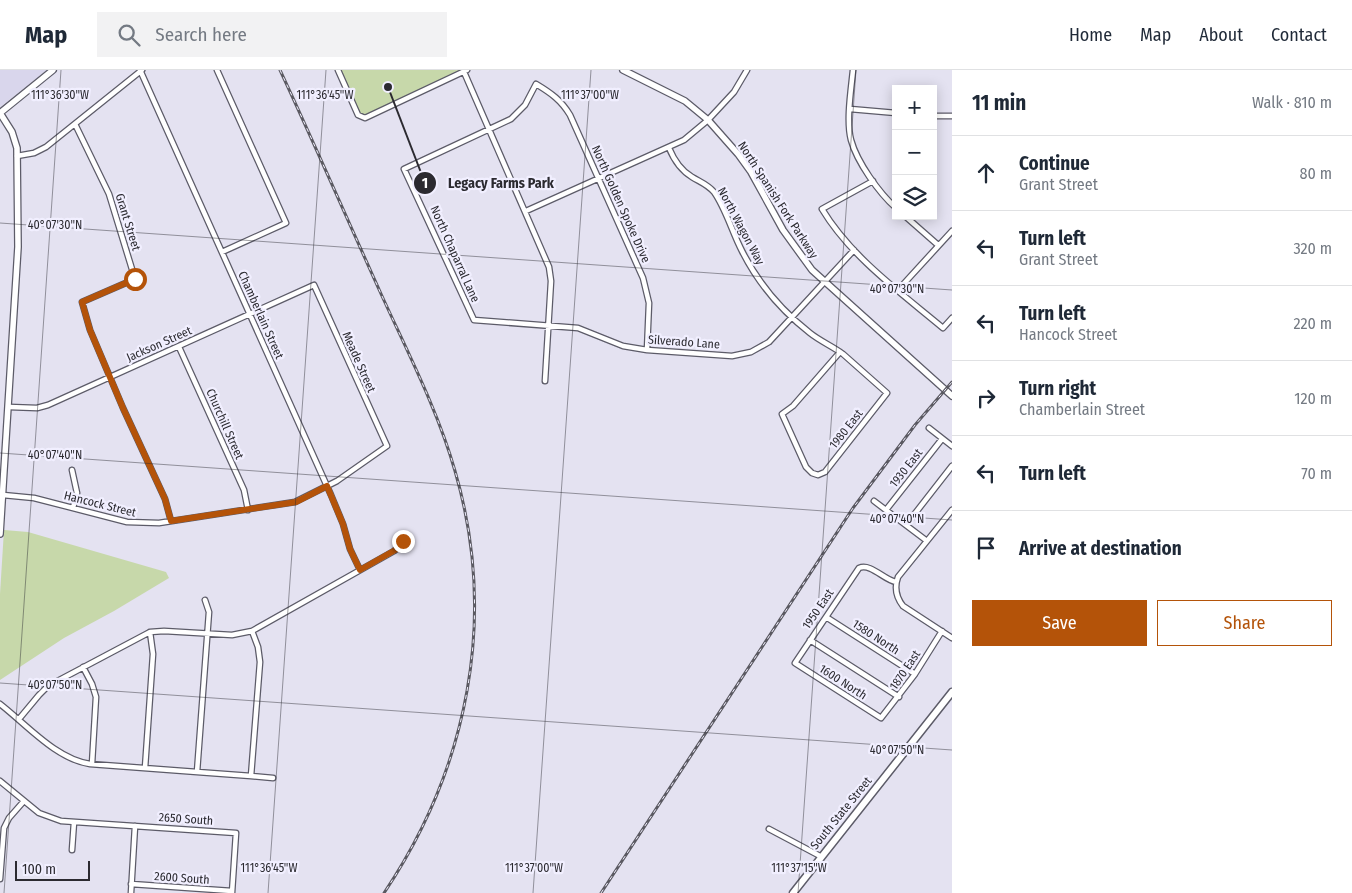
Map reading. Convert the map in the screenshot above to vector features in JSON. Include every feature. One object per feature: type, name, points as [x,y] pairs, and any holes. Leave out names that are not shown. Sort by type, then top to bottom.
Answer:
[{"type":"main road","name":"South State Street","points":[[792,893],[952,692]]},
{"type":"street","points":[[0,534],[18,255],[17,156],[14,138],[0,113],[53,70]]},
{"type":"street","points":[[17,156],[28,155],[42,149],[141,70]]},
{"type":"street","name":"Chamberlain Street","points":[[141,70],[327,486],[343,524],[350,549],[360,570]]},
{"type":"street","points":[[217,70],[286,223],[222,252]]},
{"type":"street","points":[[338,70],[361,118],[365,118],[466,71],[489,130],[549,267],[551,281],[545,381]]},
{"type":"street","name":"North Spanish Fork Parkway","points":[[622,70],[685,101],[708,120],[738,154],[798,252],[812,270],[952,396]]},
{"type":"street","points":[[526,211],[668,148],[693,134],[734,92],[747,70]]},
{"type":"street","points":[[853,70],[850,109],[851,140],[873,181],[884,198],[892,205]]},
{"type":"street","name":"North Golden Spoke Drive","points":[[489,130],[503,124],[519,112],[531,97],[536,84],[552,93],[562,102],[570,115],[643,278],[647,291],[649,314],[647,350]]},
{"type":"street","points":[[850,109],[892,113]]},
{"type":"street","points":[[937,116],[952,116]]},
{"type":"street","name":"Grant Street","points":[[75,124],[109,194],[135,279],[82,302],[90,330],[165,499],[171,521]]},
{"type":"street","name":"North Chaparral Lane","points":[[474,320],[404,169],[489,130]]},
{"type":"street","name":"North Wagon Way","points":[[668,148],[682,170],[692,178],[706,184],[714,193],[755,276],[766,290],[810,333],[840,352],[887,393]]},
{"type":"street","points":[[873,181],[822,209],[834,227],[854,250],[943,328],[952,318]]},
{"type":"street","points":[[909,220],[938,246]]},
{"type":"street","points":[[898,290],[952,230]]},
{"type":"street","name":"Silverado Lane","points":[[474,320],[578,328],[623,346],[647,350],[740,355],[751,352],[768,342],[854,250]]},
{"type":"street","name":"Jackson Street","points":[[9,407],[37,408],[48,405],[314,285]]},
{"type":"street","name":"Meade Street","points":[[314,285],[387,446]]},
{"type":"street","name":"Churchill Street","points":[[179,347],[244,490],[248,510]]},
{"type":"street","name":"1980 East","points":[[840,352],[793,406],[782,414],[806,467],[812,473],[818,475],[825,472],[887,393]]},
{"type":"street","points":[[929,428],[952,446]]},
{"type":"street","name":"1930 East","points":[[886,510],[942,438]]},
{"type":"street","name":"Hancock Street","points":[[3,495],[34,498],[118,521],[150,524],[296,502],[327,486],[387,446]]},
{"type":"street","points":[[906,525],[952,466]]},
{"type":"street","points":[[72,470],[77,493],[73,508]]},
{"type":"street","points":[[874,500],[927,541]]},
{"type":"street","points":[[952,510],[896,582],[897,594],[903,606],[952,638]]},
{"type":"street","points":[[19,720],[43,690],[150,632],[164,631],[232,636],[252,631],[397,549],[402,544],[405,535]]},
{"type":"street","name":"1950 East","points":[[795,663],[859,568],[868,567],[896,582]]},
{"type":"street","points":[[197,772],[209,612],[205,600]]},
{"type":"street","name":"1580 North","points":[[826,617],[915,674]]},
{"type":"street","points":[[251,776],[260,662],[258,647],[252,631]]},
{"type":"street","name":"1870 East","points":[[881,718],[915,674],[942,631]]},
{"type":"street","points":[[145,768],[153,654],[150,632]]},
{"type":"street","points":[[810,640],[899,696]]},
{"type":"street","name":"1600 North","points":[[795,663],[881,718]]},
{"type":"street","points":[[83,667],[96,697],[92,764]]},
{"type":"street","points":[[0,704],[66,757],[78,762],[273,778]]},
{"type":"street","name":"2650 South","points":[[0,781],[39,813],[49,818],[74,822],[236,833],[232,892]]},
{"type":"street","points":[[0,880],[4,828],[9,818],[24,801]]},
{"type":"street","points":[[72,850],[74,822]]},
{"type":"street","points":[[130,893],[135,826]]},
{"type":"street","points":[[769,829],[820,856]]},
{"type":"street","name":"2600 South","points":[[131,884],[232,892]]},
{"type":"shaded area","points":[[0,70],[47,70],[0,107]]},
{"type":"green space","points":[[338,70],[467,70],[361,118]]},
{"type":"green space","points":[[4,530],[28,532],[166,572],[169,578],[64,638],[0,680],[0,594]]},
{"type":"railway","points":[[280,70],[431,404],[455,471],[468,526],[474,581],[474,636],[467,690],[455,743],[437,795],[413,845],[384,893]]},
{"type":"railway","points":[[601,893],[853,508],[915,425],[952,382]]},
{"type":"place","name":"Legacy Farms Park","points":[[388,87]]},
{"type":"route","points":[[135,279],[82,302],[90,330],[165,499],[171,521],[279,506],[296,502],[327,486],[343,524],[352,556],[360,570],[400,547],[403,541]]}]
